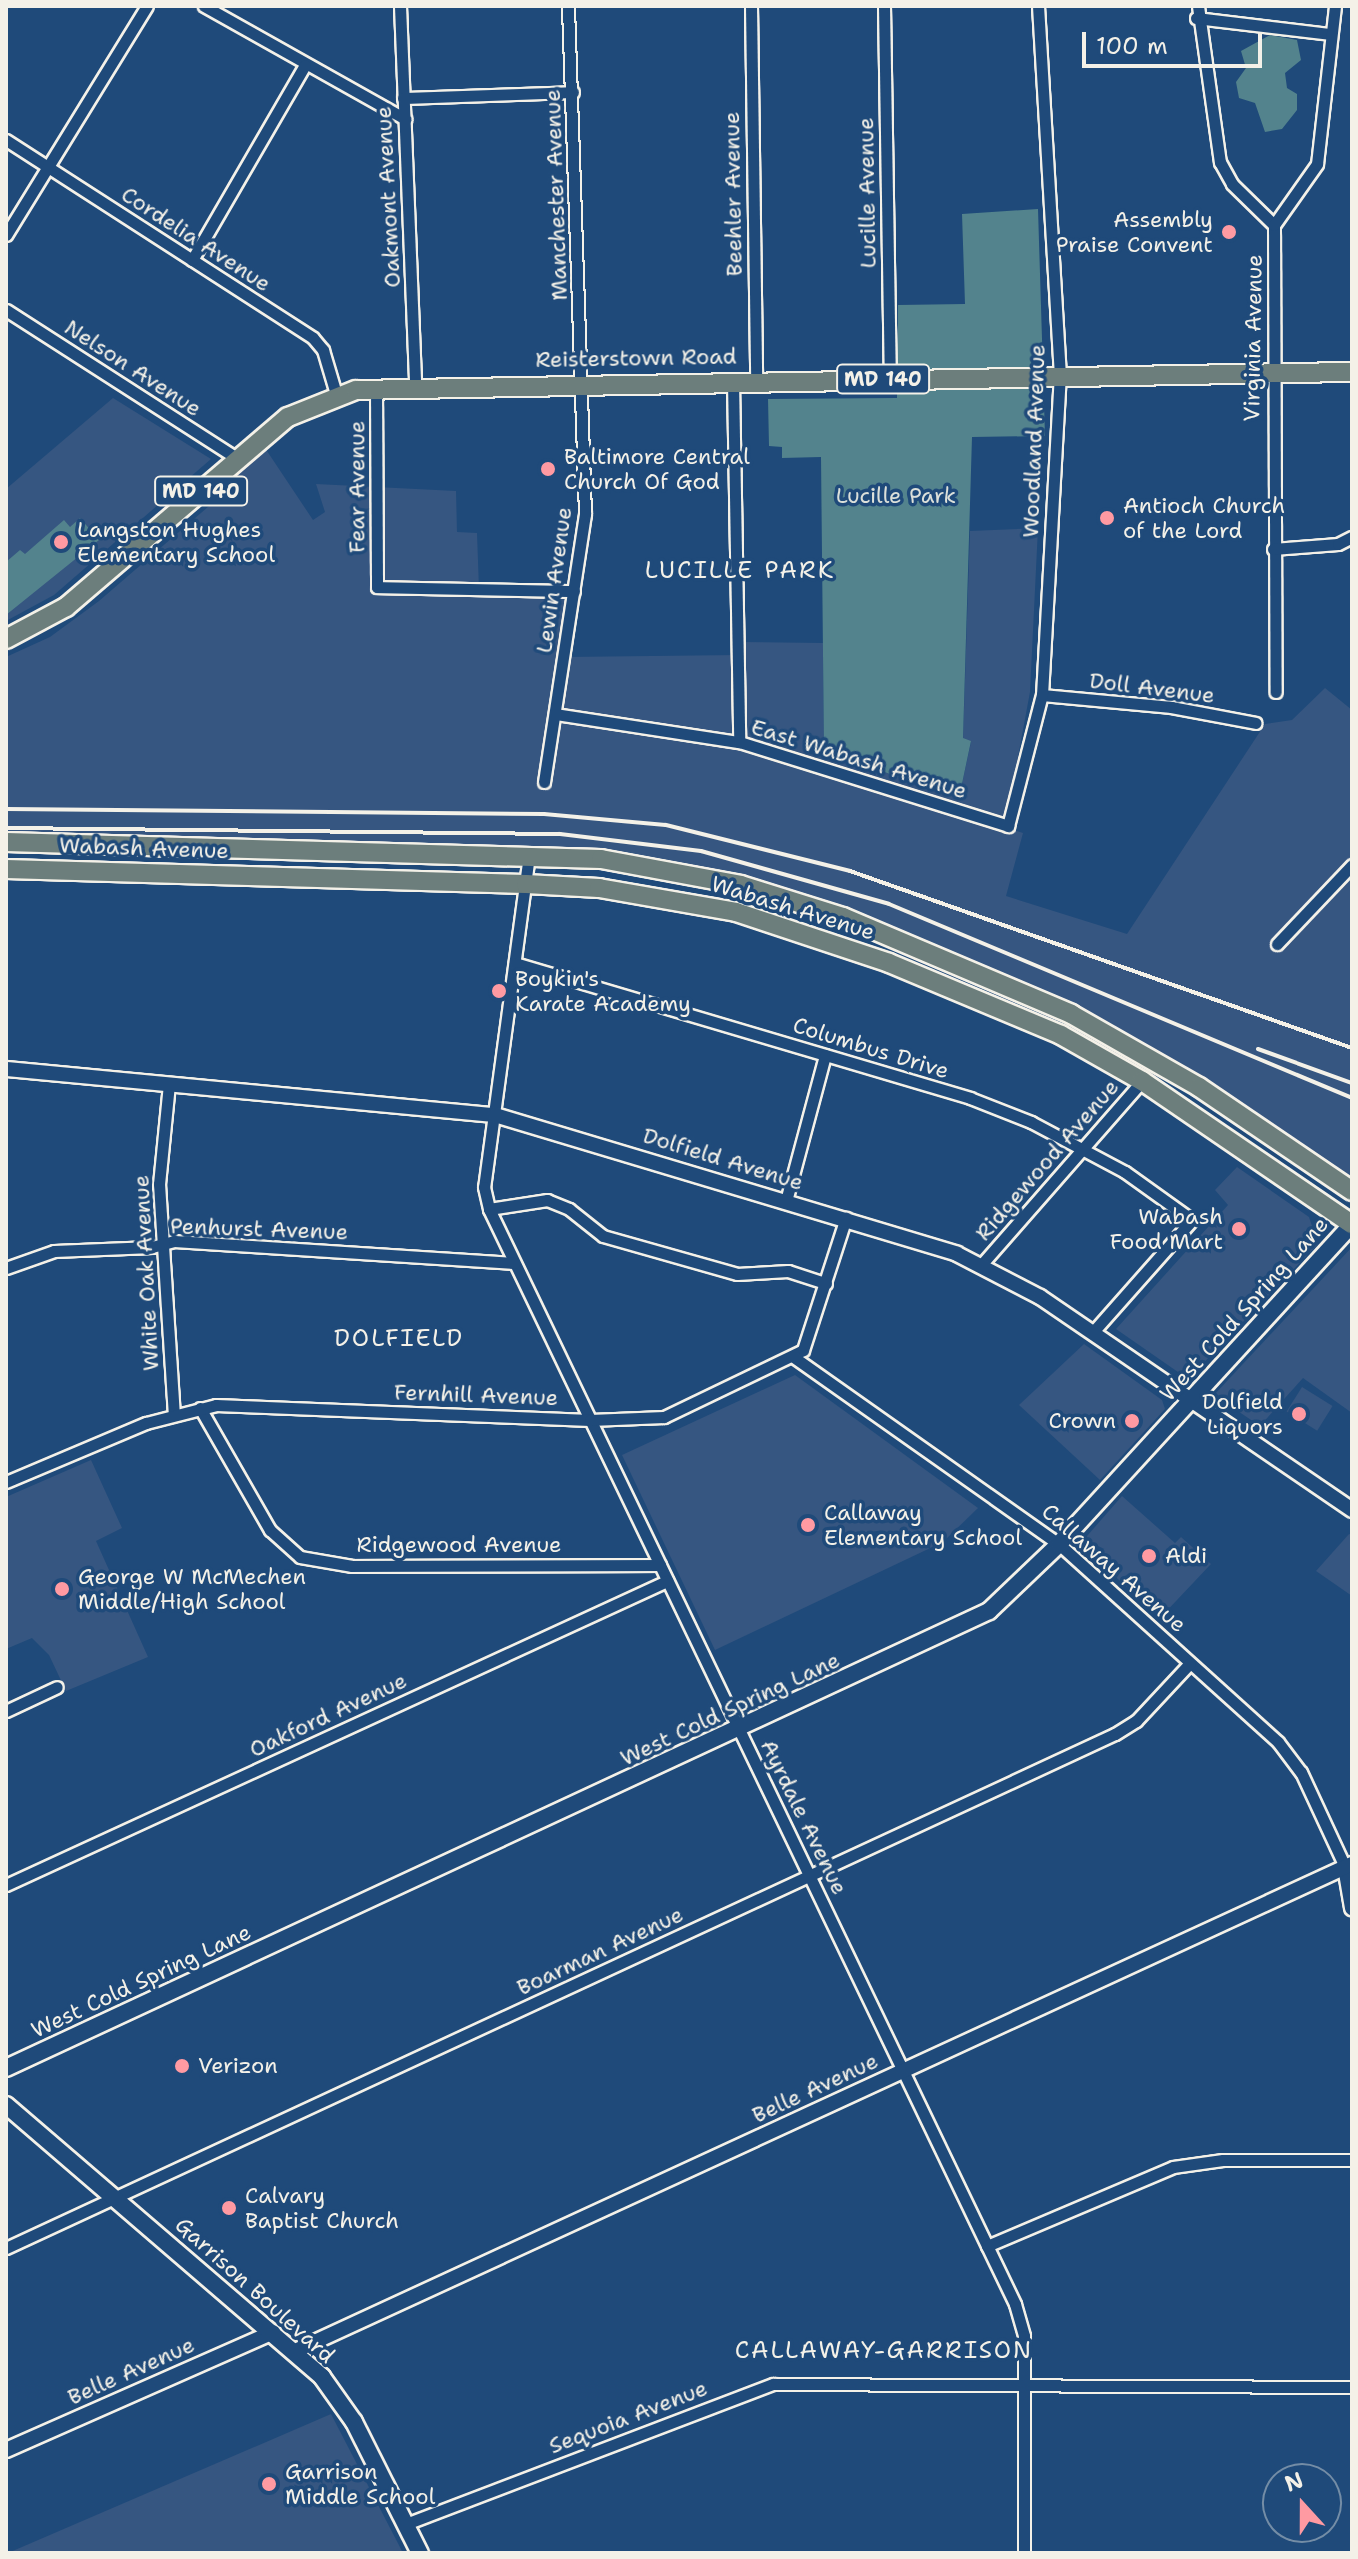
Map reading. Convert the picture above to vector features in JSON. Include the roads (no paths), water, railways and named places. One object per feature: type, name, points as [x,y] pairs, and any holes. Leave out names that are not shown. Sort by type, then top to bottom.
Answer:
[{"type":"main road","name":"Reisterstown Road","points":[[6,639],[66,607],[288,417],[336,394],[376,387],[415,385],[1352,372]]},
{"type":"main road","name":"Wabash Avenue","points":[[6,842],[529,855],[648,865],[741,885],[843,917],[969,967],[1154,1059],[1352,1191]]},
{"type":"main road","points":[[147,872],[148,844]]},
{"type":"main road","name":"Wabash Avenue","points":[[6,869],[526,884],[683,901],[782,926],[1002,1008],[1142,1081],[1352,1224]]},
{"type":"main road","name":"West Cold Spring Lane","points":[[6,2068],[969,1622],[1016,1588],[1059,1544],[1352,1224]]},
{"type":"main road","name":"Garrison Boulevard","points":[[6,2105],[295,2351],[346,2408],[420,2553]]},
{"type":"street","points":[[6,235],[147,6]]},
{"type":"street","points":[[204,6],[405,119]]},
{"type":"street","name":"Oakmont Avenue","points":[[400,6],[415,385]]},
{"type":"street","name":"Manchester Avenue","points":[[568,6],[583,382]]},
{"type":"street","name":"Beehler Avenue","points":[[751,6],[756,381]]},
{"type":"street","name":"Lucille Avenue","points":[[884,6],[890,379]]},
{"type":"street","name":"Woodland Avenue","points":[[1008,826],[1042,695],[1060,376],[1038,6]]},
{"type":"street","points":[[1274,225],[1317,164],[1335,6]]},
{"type":"street","points":[[1197,12],[1331,34]]},
{"type":"street","name":"Virginia Avenue","points":[[1197,12],[1220,162],[1232,184],[1274,225],[1276,692]]},
{"type":"street","points":[[192,260],[305,65]]},
{"type":"street","points":[[403,98],[573,92]]},
{"type":"street","name":"Cordelia Avenue","points":[[6,140],[319,343],[336,394]]},
{"type":"street","name":"Nelson Avenue","points":[[6,310],[238,459]]},
{"type":"street","points":[[733,381],[739,742]]},
{"type":"street","name":"Lewin Avenue","points":[[544,782],[585,514],[583,382]]},
{"type":"street","name":"Fear Avenue","points":[[376,387],[377,587],[574,591]]},
{"type":"street","points":[[1273,549],[1338,544],[1352,537]]},
{"type":"street","name":"Doll Avenue","points":[[1042,695],[1171,707],[1256,723]]},
{"type":"street","name":"East Wabash Avenue","points":[[555,714],[739,742],[1008,826]]},
{"type":"street","points":[[495,1115],[529,855]]},
{"type":"street","points":[[1277,944],[1352,865]]},
{"type":"street","name":"Columbus Drive","points":[[515,963],[970,1098],[1086,1149],[1192,1220],[1093,1332]]},
{"type":"street","points":[[786,1201],[825,1055]]},
{"type":"street","name":"Dolfield Avenue","points":[[6,1069],[495,1115],[846,1218],[981,1265],[1093,1332],[1352,1510]]},
{"type":"street","name":"Ridgewood Avenue","points":[[981,1265],[1086,1149],[1142,1081]]},
{"type":"street","name":"White Oak Avenue","points":[[169,1084],[160,1157],[174,1414]]},
{"type":"street","name":"Ayrdale Avenue","points":[[495,1115],[484,1187],[489,1209],[987,2246],[1022,2325],[1025,2383],[1024,2553]]},
{"type":"street","points":[[489,1209],[547,1200],[569,1209],[603,1236],[737,1274],[788,1271],[826,1283]]},
{"type":"street","points":[[795,1358],[809,1341],[846,1218]]},
{"type":"street","name":"Penhurst Avenue","points":[[6,1268],[54,1251],[163,1244],[514,1263]]},
{"type":"street","name":"Fernhill Avenue","points":[[6,1482],[174,1414],[200,1408],[590,1420],[664,1417],[795,1358]]},
{"type":"street","name":"Callaway Avenue","points":[[795,1358],[1059,1544],[1289,1755],[1350,1868],[1352,1908]]},
{"type":"street","name":"Ridgewood Avenue","points":[[200,1408],[270,1530],[300,1557],[332,1565],[660,1565]]},
{"type":"street","name":"Oakford Avenue","points":[[6,1885],[667,1581]]},
{"type":"street","name":"Boarman Avenue","points":[[6,2248],[1126,1728],[1190,1663]]},
{"type":"street","points":[[6,1711],[57,1687]]},
{"type":"street","name":"Belle Avenue","points":[[295,2351],[1350,1868]]},
{"type":"street","points":[[987,2246],[1173,2167],[1223,2160],[1352,2160]]},
{"type":"street","name":"Belle Avenue","points":[[6,2450],[273,2332]]},
{"type":"street","name":"Sequoia Avenue","points":[[406,2524],[773,2384],[1352,2387]]},
{"type":"railway","points":[[6,809],[544,814],[666,825],[850,871],[1352,1048]]},
{"type":"railway","points":[[6,828],[560,834],[701,851],[889,904],[1352,1098]]},
{"type":"railway","points":[[1258,1049],[1352,1083]]},
{"type":"place","name":"Assembly Praise Convent","points":[[1229,232]]},
{"type":"place","name":"Baltimore Central Church Of God","points":[[548,469]]},
{"type":"place","name":"Antioch Church of the Lord","points":[[1107,518]]},
{"type":"place","name":"Langston Hughes Elementary School","points":[[61,542]]},
{"type":"place","name":"Boykin's Karate Academy","points":[[499,991]]},
{"type":"place","name":"Wabash Food Mart","points":[[1239,1229]]},
{"type":"place","name":"Dolfield Liquors","points":[[1299,1414]]},
{"type":"place","name":"Crown","points":[[1132,1421]]},
{"type":"place","name":"Callaway Elementary School","points":[[808,1525]]},
{"type":"place","name":"Aldi","points":[[1149,1556]]},
{"type":"place","name":"George W McMechen Middle/High School","points":[[62,1589]]},
{"type":"place","name":"Verizon","points":[[182,2066]]},
{"type":"place","name":"Calvary Baptist Church","points":[[229,2208]]},
{"type":"place","name":"Garrison Middle School","points":[[269,2484]]},
{"type":"district","name":"LUCILLE PARK","points":[[740,571]]},
{"type":"district","name":"DOLFIELD","points":[[399,1339]]},
{"type":"district","name":"CALLAWAY-GARRISON","points":[[884,2351]]},
{"type":"park label","name":"Lucille Park","points":[[896,496]]}]
